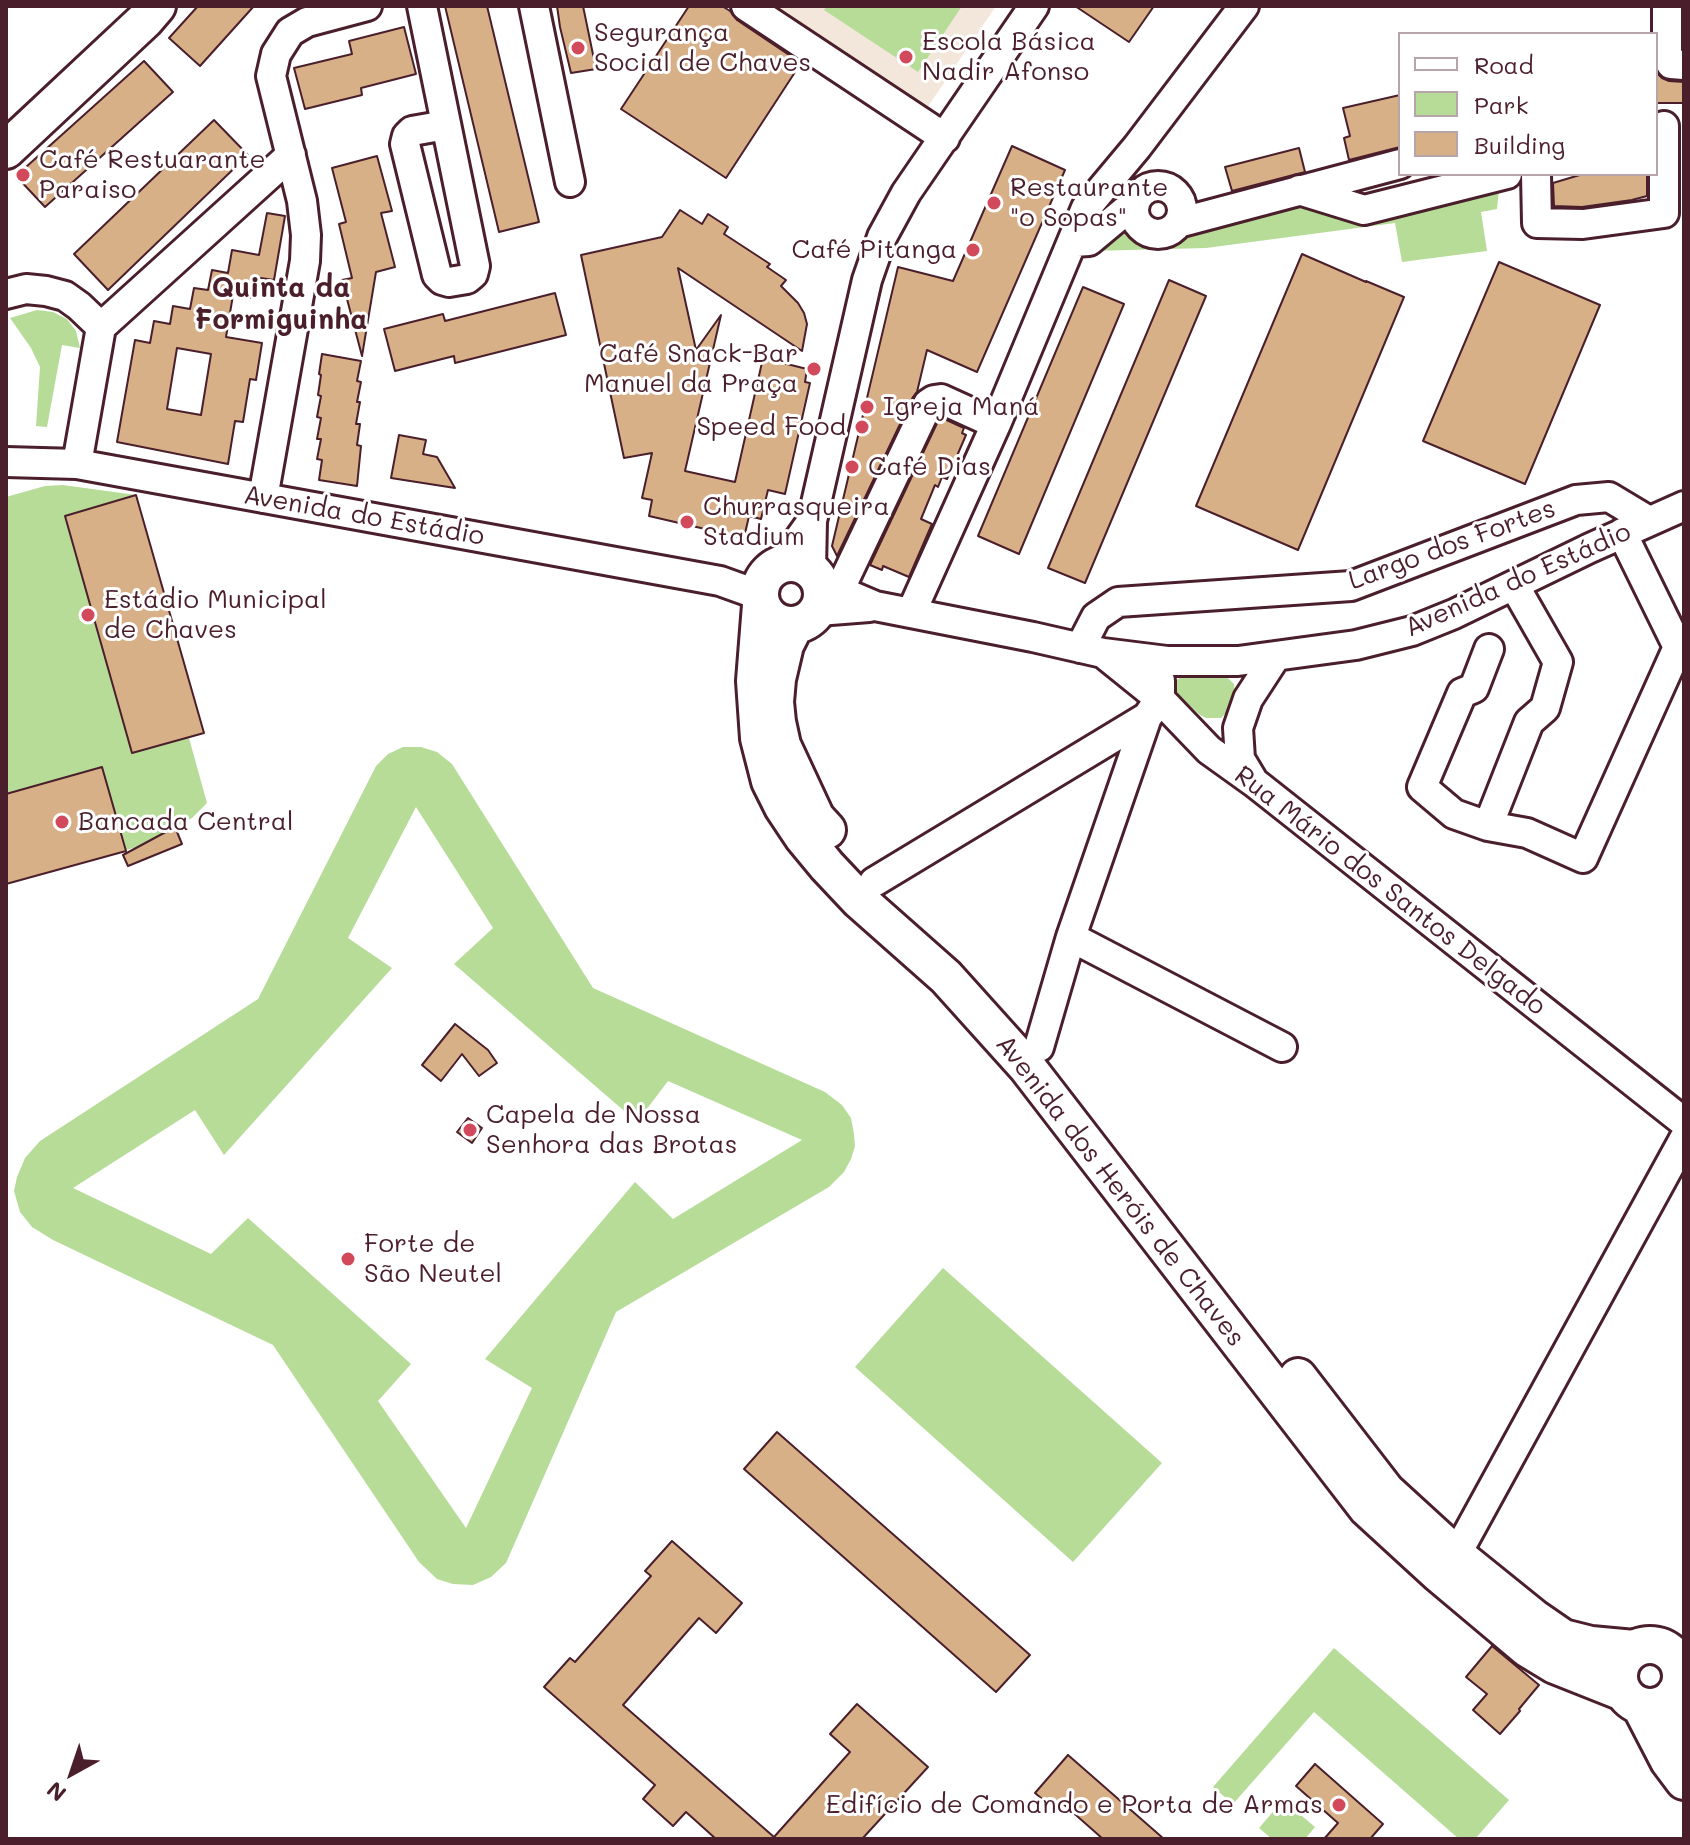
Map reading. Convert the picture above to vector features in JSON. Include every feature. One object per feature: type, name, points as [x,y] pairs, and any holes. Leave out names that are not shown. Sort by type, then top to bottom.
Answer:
[{"type":"main road","points":[[6,150],[157,6]]},
{"type":"main road","name":"Avenida dos Heróis de Chaves","points":[[795,591],[775,702],[782,745],[816,818],[874,882],[961,959],[1039,1047],[1447,1565],[1537,1655],[1632,1700]]},
{"type":"main road","name":"Avenida dos Heróis de Chaves","points":[[795,591],[755,681],[759,738],[770,781],[803,837],[859,900],[946,977],[1027,1067],[1367,1508],[1447,1565],[1563,1638],[1591,1645],[1634,1649]]},
{"type":"main road","points":[[1684,1735],[1679,1672],[1661,1647],[1652,1645],[1634,1649],[1621,1664],[1619,1683],[1684,1781]]},
{"type":"main road","points":[[1632,1700],[1660,1706],[1669,1701],[1679,1672]]},
{"type":"street","points":[[263,498],[305,261],[306,235],[302,201],[271,76],[276,54],[290,32],[307,22],[367,6]]},
{"type":"street","points":[[422,6],[475,266],[473,274],[467,279],[449,282],[437,275],[405,144],[412,131],[446,125]]},
{"type":"street","points":[[534,6],[570,182]]},
{"type":"street","points":[[746,6],[945,138]]},
{"type":"street","points":[[795,591],[875,257],[893,214],[1034,6]]},
{"type":"street","points":[[911,613],[996,424],[1086,208],[1146,136],[1244,6]]},
{"type":"street","points":[[1667,6],[1667,56],[1671,64],[1684,65]]},
{"type":"street","points":[[1536,176],[1537,223],[1583,224],[1674,213],[1668,126]]},
{"type":"street","points":[[77,464],[101,327],[291,155]]},
{"type":"street","points":[[1073,242],[1089,241],[1134,207],[1134,215],[1143,229],[1150,233],[1165,233],[1178,223],[1398,165]]},
{"type":"street","points":[[1298,190],[1364,210],[1499,176]]},
{"type":"street","points":[[6,294],[26,289],[65,296],[101,327]]},
{"type":"street","points":[[795,591],[928,404],[941,399],[996,424]]},
{"type":"street","name":"Avenida do Estádio","points":[[6,462],[77,464],[720,581],[795,591],[1091,651],[1167,661],[1238,661],[1356,645],[1412,631],[1684,506]]},
{"type":"street","name":"Largo dos Fortes","points":[[1091,651],[1096,617],[1118,602],[1351,586],[1576,500],[1609,497],[1649,521]]},
{"type":"street","points":[[1489,649],[1474,688],[1462,693],[1422,787],[1454,814],[1488,826],[1527,833],[1583,858],[1678,647],[1622,533]]},
{"type":"street","points":[[1488,826],[1529,722],[1545,708],[1558,662],[1514,585]]},
{"type":"street","name":"Rua Mário dos Santos Delgado","points":[[1091,651],[1153,708],[1191,730],[1209,750],[1684,1122]]},
{"type":"street","points":[[1255,783],[1240,759],[1238,728],[1248,699],[1276,656]]},
{"type":"street","points":[[1039,1047],[1071,937],[1167,661]]},
{"type":"street","points":[[1238,661],[1248,699]]},
{"type":"street","points":[[874,882],[1153,708]]},
{"type":"street","points":[[1191,730],[1207,733],[1238,728]]},
{"type":"street","points":[[1071,937],[1282,1047]]},
{"type":"street","points":[[1447,1565],[1684,1139]]},
{"type":"shaded area","name":"Escola Básica Nadir Afonso","points":[[773,6],[996,6],[927,108]]},
{"type":"green space","points":[[827,6],[962,6],[918,72],[824,10]]},
{"type":"green space","points":[[1500,179],[1497,209],[1481,212],[1487,251],[1402,262],[1395,223],[1206,248],[1090,251],[1129,214],[1138,233],[1147,238],[1171,237],[1310,199],[1362,214]]},
{"type":"green space","points":[[37,310],[53,312],[67,319],[76,331],[80,348],[62,345],[47,427],[36,426],[40,367],[10,318]]},
{"type":"green space","name":"Estádio Municipal de Chaves","points":[[63,485],[136,495],[204,733],[189,738],[207,803],[192,818],[176,827],[182,844],[143,860],[137,847],[6,884],[6,497],[45,486]]},
{"type":"green space","points":[[1182,676],[1224,676],[1234,684],[1233,706],[1221,718],[1200,715],[1175,692],[1174,682]]},
{"type":"green space","points":[[403,747],[421,747],[437,752],[452,764],[593,988],[825,1092],[842,1105],[851,1118],[854,1134],[855,1146],[851,1159],[844,1172],[829,1187],[616,1312],[506,1563],[491,1577],[473,1585],[437,1579],[419,1562],[273,1345],[53,1240],[32,1227],[20,1212],[14,1191],[25,1158],[40,1141],[258,999],[376,766],[388,754]],"holes":[[[416,807],[493,928],[454,964],[637,1122],[668,1081],[802,1140],[673,1219],[635,1182],[485,1359],[532,1388],[466,1528],[378,1401],[411,1364],[248,1218],[211,1254],[73,1188],[195,1110],[224,1155],[392,968],[348,938]]]},
{"type":"green space","points":[[943,1268],[1162,1463],[1073,1562],[855,1367]]},
{"type":"green space","points":[[1334,1648],[1509,1800],[1475,1839],[1459,1839],[1314,1712],[1233,1804],[1213,1787]]},
{"type":"green space","points":[[1283,1800],[1315,1827],[1305,1839],[1272,1839],[1259,1828]]},
{"type":"building","points":[[198,6],[254,6],[200,66],[169,38]]},
{"type":"building","points":[[445,6],[487,6],[539,222],[499,232]]},
{"type":"building","name":"Segurança Social de Chaves","points":[[557,6],[583,6],[596,69],[571,73]]},
{"type":"building","points":[[689,6],[722,6],[737,20],[801,63],[726,178],[621,109]]},
{"type":"building","points":[[1075,6],[1154,6],[1129,42]]},
{"type":"building","points":[[404,27],[416,74],[361,88],[362,95],[305,109],[294,68],[352,54],[349,41]]},
{"type":"building","points":[[144,61],[173,92],[45,207],[16,176]]},
{"type":"building","points":[[1658,74],[1669,81],[1684,82],[1684,103],[1658,103]]},
{"type":"building","points":[[1398,95],[1398,148],[1349,160],[1344,138],[1350,136],[1343,108]]},
{"type":"building","points":[[214,120],[248,155],[108,290],[74,254]]},
{"type":"building","points":[[1012,146],[1065,170],[977,372],[927,350],[917,392],[837,556],[832,546],[898,267],[953,281]]},
{"type":"building","points":[[1299,148],[1305,172],[1232,191],[1225,167]]},
{"type":"building","points":[[377,156],[392,211],[381,213],[395,267],[376,272],[362,356],[342,280],[352,278],[339,224],[346,222],[332,168]]},
{"type":"building","points":[[1576,176],[1647,176],[1647,196],[1582,207],[1554,206],[1553,183]]},
{"type":"building","points":[[680,210],[702,224],[708,214],[728,227],[724,234],[770,264],[767,267],[786,280],[781,286],[798,303],[807,324],[802,351],[678,268],[696,350],[721,315],[685,471],[735,482],[763,358],[807,369],[805,382],[810,383],[785,494],[768,490],[761,519],[749,516],[744,538],[649,516],[652,500],[642,498],[652,453],[624,458],[581,255],[662,237]]},
{"type":"building","points":[[267,213],[285,216],[274,280],[254,277],[251,298],[233,295],[226,337],[262,343],[256,380],[250,379],[243,422],[235,421],[228,464],[117,442],[135,340],[150,343],[154,321],[170,324],[173,306],[190,309],[194,288],[208,290],[212,270],[228,273],[232,250],[259,255]],"holes":[[[177,348],[211,354],[201,415],[167,409]]]},
{"type":"building","points":[[1302,254],[1404,297],[1298,550],[1196,506]]},
{"type":"building","points":[[1499,262],[1600,305],[1525,484],[1423,441]]},
{"type":"building","points":[[1169,280],[1206,296],[1085,583],[1048,568]]},
{"type":"building","points":[[1083,287],[1124,304],[1019,554],[978,536]]},
{"type":"building","points":[[555,293],[566,335],[455,363],[454,356],[395,371],[384,329],[443,314],[445,321]]},
{"type":"building","points":[[322,354],[361,361],[357,381],[361,382],[357,402],[360,402],[356,424],[360,424],[357,445],[361,446],[357,486],[319,480],[322,460],[317,459],[321,439],[317,439],[321,418],[317,417]]},
{"type":"building","points":[[940,417],[964,428],[962,433],[966,435],[947,479],[942,477],[938,487],[935,485],[921,519],[932,524],[909,577],[883,566],[882,570],[870,565]]},
{"type":"building","points":[[399,435],[426,440],[423,454],[437,457],[455,488],[391,478]]},
{"type":"building","points":[[136,495],[204,733],[132,753],[65,516]]},
{"type":"building","name":"Bancada Central","points":[[102,767],[126,851],[6,884],[6,794]]},
{"type":"building","points":[[175,827],[182,844],[128,866],[123,855]]},
{"type":"building","points":[[455,1024],[488,1050],[497,1063],[479,1076],[462,1054],[441,1081],[422,1065]]},
{"type":"building","name":"Capela de Nossa Senhora das Brotas","points":[[468,1118],[482,1128],[472,1143],[457,1132]]},
{"type":"building","points":[[777,1432],[1030,1655],[996,1692],[744,1469]]},
{"type":"building","points":[[672,1541],[742,1603],[716,1633],[699,1618],[623,1705],[774,1837],[850,1752],[830,1734],[857,1704],[928,1767],[862,1839],[716,1839],[686,1812],[673,1826],[643,1799],[655,1785],[544,1687],[570,1658],[575,1662],[651,1576],[645,1571]]},
{"type":"building","points":[[1492,1646],[1539,1685],[1500,1734],[1473,1710],[1487,1694],[1466,1677]]},
{"type":"building","points":[[1068,1755],[1164,1839],[1103,1839],[1060,1801],[1053,1808],[1035,1793]]},
{"type":"building","name":"Edifício de Comando e Porta de Armas","points":[[1315,1764],[1383,1824],[1370,1839],[1324,1839],[1338,1823],[1296,1786]]},
{"type":"place","name":"Segurança Social de Chaves","points":[[578,48]]},
{"type":"place","name":"Escola Básica Nadir Afonso","points":[[906,57]]},
{"type":"place","name":"Café Restuarante Paraiso","points":[[23,175]]},
{"type":"place","name":"Restaurante \"o Sopas\"","points":[[994,203]]},
{"type":"place","name":"Café Pitanga","points":[[973,250]]},
{"type":"place","name":"Café Snack-Bar Manuel da Praça","points":[[814,369]]},
{"type":"place","name":"Igreja Maná","points":[[867,407]]},
{"type":"place","name":"Speed Food","points":[[862,427]]},
{"type":"place","name":"Café Dias","points":[[852,467]]},
{"type":"place","name":"Churrasqueira Stadium","points":[[687,522]]},
{"type":"place","name":"Estádio Municipal de Chaves","points":[[88,615]]},
{"type":"place","name":"Bancada Central","points":[[62,822]]},
{"type":"place","name":"Capela de Nossa Senhora das Brotas","points":[[470,1130]]},
{"type":"place","name":"Forte de São Neutel","points":[[348,1259]]},
{"type":"place","name":"Edifício de Comando e Porta de Armas","points":[[1339,1805]]},
{"type":"district","name":"Quinta da Formiguinha","points":[[281,304]]}]
